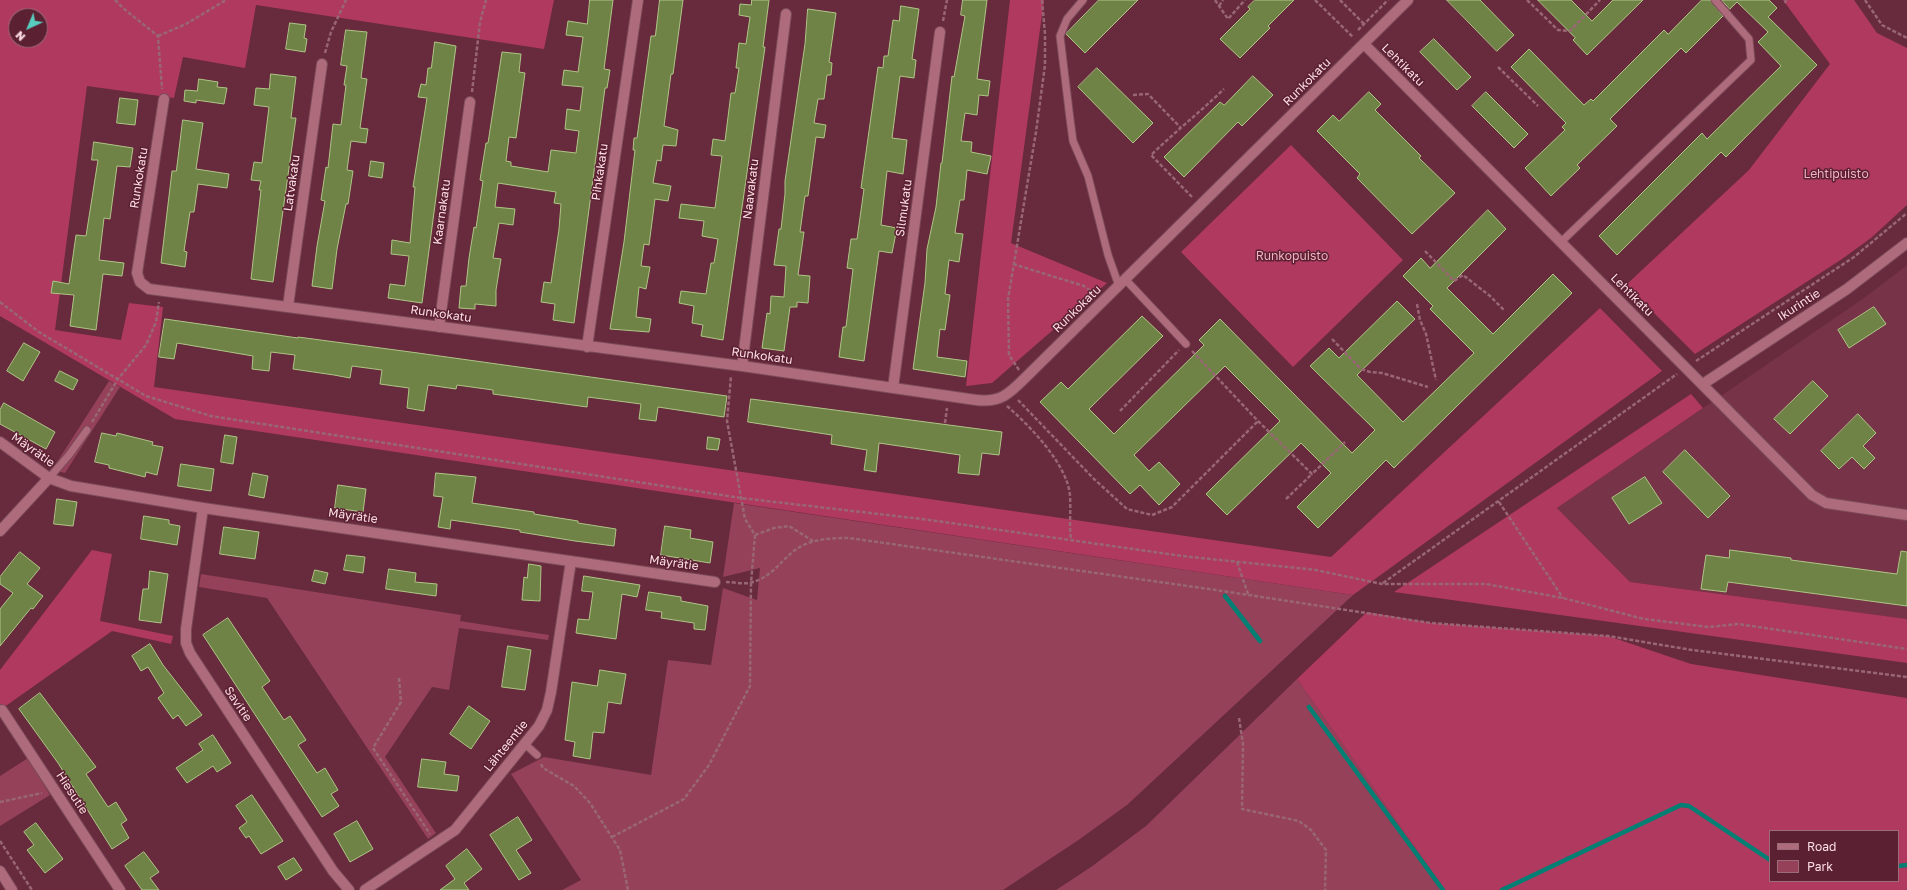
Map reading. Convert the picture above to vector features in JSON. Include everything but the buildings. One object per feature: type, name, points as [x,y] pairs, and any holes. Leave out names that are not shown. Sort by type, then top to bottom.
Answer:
[{"type":"street","name":"Pihkakatu","points":[[587,347],[638,0]]},
{"type":"street","name":"Runkokatu","points":[[164,100],[137,273],[137,278],[144,286],[150,289],[737,366],[980,400],[1000,399],[1010,393],[1408,0]]},
{"type":"street","name":"Naavakatu","points":[[737,366],[786,14]]},
{"type":"street","name":"Silmukatu","points":[[893,388],[940,32]]},
{"type":"street","name":"Lehtikatu","points":[[1364,44],[1686,368],[1707,382],[1818,499],[1826,503],[1907,514]]},
{"type":"street","name":"Latvakatu","points":[[288,306],[322,64]]},
{"type":"street","name":"Kaarnakatu","points":[[439,327],[470,102]]},
{"type":"street","name":"Ikurintie","points":[[1707,382],[1847,289],[1907,243]]},
{"type":"street","name":"Mäyrätie","points":[[0,442],[49,478],[71,486],[203,508],[715,582]]},
{"type":"street","points":[[0,531],[49,478]]},
{"type":"street","name":"Savitie","points":[[203,508],[186,629],[186,643],[190,653],[333,871],[349,890]]},
{"type":"street","name":"Lähteentie","points":[[365,890],[436,843],[460,824],[539,726],[547,710],[571,561]]},
{"type":"street","name":"Hiesutie","points":[[2,710],[120,890]]},
{"type":"street","points":[[0,871],[12,890]]},
{"type":"lane","points":[[1084,0],[1067,19],[1060,36],[1073,141],[1088,176],[1108,255],[1122,283],[1186,344]]},
{"type":"lane","points":[[1561,242],[1751,60],[1749,39],[1715,0]]},
{"type":"lane","points":[[49,478],[69,455],[87,430]]},
{"type":"lane","points":[[525,744],[537,755]]},
{"type":"path","points":[[115,0],[158,36],[160,74],[164,100]]},
{"type":"path","points":[[158,36],[186,24],[226,0]]},
{"type":"path","points":[[322,64],[331,32],[346,0]]},
{"type":"path","points":[[470,102],[480,22],[486,0]]},
{"type":"path","points":[[940,32],[947,0]]},
{"type":"path","points":[[1025,378],[1009,355],[1008,298],[1036,132],[1045,65],[1045,34],[1042,0]]},
{"type":"path","points":[[1215,0],[1228,19],[1245,0]]},
{"type":"path","points":[[1219,6],[1223,0]]},
{"type":"path","points":[[1315,0],[1352,37],[1364,44]]},
{"type":"path","points":[[1340,0],[1364,24]]},
{"type":"path","points":[[1352,37],[1388,0]]},
{"type":"path","points":[[1527,0],[1558,30],[1570,31],[1600,0]]},
{"type":"path","points":[[1865,0],[1882,25],[1907,38]]},
{"type":"path","points":[[1498,67],[1538,106]]},
{"type":"path","points":[[1193,199],[1151,155],[1180,127],[1190,120],[1224,89]]},
{"type":"path","points":[[1133,95],[1148,94],[1180,127]]},
{"type":"path","points":[[1707,382],[1695,362],[1854,257],[1907,213]]},
{"type":"path","points":[[1425,251],[1454,282],[1463,275],[1490,296],[1505,311]]},
{"type":"path","points":[[1013,264],[1084,286],[1104,301]]},
{"type":"path","points":[[87,430],[118,379],[146,345],[156,322],[162,290]]},
{"type":"path","points":[[0,302],[39,332],[146,396],[210,416],[741,498],[930,520],[1182,556],[1316,570],[1382,584],[1486,584],[1563,598],[1644,619],[1709,627],[1738,624],[1907,649]]},
{"type":"path","points":[[1417,304],[1420,320],[1426,334],[1436,380]]},
{"type":"path","points":[[1332,339],[1361,369],[1370,372],[1382,373],[1428,387]]},
{"type":"path","points":[[1120,411],[1186,344],[1258,421],[1312,474]]},
{"type":"path","points":[[612,837],[684,799],[709,765],[750,686],[752,583],[755,535],[745,519],[727,421],[737,366]]},
{"type":"path","points":[[1382,584],[1686,368]]},
{"type":"path","points":[[1010,393],[1094,479],[1127,509],[1152,515],[1172,507],[1258,421]]},
{"type":"path","points":[[1000,399],[1017,415],[1054,458],[1064,476],[1070,495],[1069,525],[1071,540]]},
{"type":"path","points":[[945,423],[947,408]]},
{"type":"path","points":[[1286,499],[1345,442]]},
{"type":"path","points":[[1498,502],[1563,598]]},
{"type":"path","points":[[755,535],[774,528],[789,526],[814,541]]},
{"type":"path","points":[[715,582],[752,583],[766,578],[796,550],[814,541],[830,538],[849,538],[1248,594],[1431,623],[1608,636],[1692,650],[1907,677]]},
{"type":"path","points":[[1237,562],[1248,594]]},
{"type":"path","points":[[399,678],[401,702],[373,748],[436,843]]},
{"type":"path","points":[[1239,718],[1243,744],[1242,810],[1299,821],[1311,830],[1326,850],[1325,890]]},
{"type":"path","points":[[537,755],[543,768],[574,786],[590,803],[620,850],[628,890]]},
{"type":"path","points":[[0,802],[38,792],[48,793],[60,797]]},
{"type":"path","points":[[0,841],[32,890]]},
{"type":"shaded area","points":[[1907,265],[1907,619],[1630,582],[1557,508],[1864,298]]},
{"type":"green space","points":[[0,0],[554,0],[544,49],[256,5],[245,68],[183,57],[174,98],[87,86],[55,330],[121,340],[129,303],[163,307],[154,387],[1331,557],[1600,308],[1662,371],[1353,595],[175,419],[0,316]]},
{"type":"green space","points":[[1010,0],[1044,0],[1011,243],[1107,283],[992,383],[966,386]]},
{"type":"green space","name":"Lehtipuisto","points":[[1783,0],[1854,0],[1877,33],[1907,48],[1907,205],[1871,238],[1842,259],[1695,354],[1626,285],[1749,170],[1830,64]]},
{"type":"green space","name":"Runkopuisto","points":[[1291,145],[1403,260],[1293,367],[1181,252]]},
{"type":"green space","points":[[109,381],[120,387],[65,473],[52,470]]},
{"type":"green space","points":[[1691,394],[1703,408],[1557,508],[1630,582],[1907,619],[1907,663],[1394,592]]},
{"type":"green space","points":[[734,503],[1353,595],[1127,805],[1077,841],[1003,890],[562,890],[581,880],[511,774],[544,757],[651,775],[668,660],[711,665],[723,588],[757,600],[760,568],[723,577]]},
{"type":"green space","points":[[92,550],[112,554],[100,621],[173,636],[171,644],[112,631],[0,710],[0,670]]},
{"type":"green space","points":[[201,574],[461,615],[460,621],[549,635],[548,640],[459,628],[449,690],[432,687],[385,757],[436,833],[428,839],[267,598],[199,587]]},
{"type":"green space","points":[[1367,612],[1431,623],[1608,636],[1691,664],[1907,698],[1907,890],[1445,890],[1297,679]]},
{"type":"green space","points":[[1297,679],[1445,890],[1056,890],[1091,867],[1146,826]]},
{"type":"green space","points":[[28,758],[50,795],[0,826],[0,776]]},
{"type":"waterway","points":[[1225,596],[1260,641]]},
{"type":"waterway","points":[[1309,707],[1443,890]]},
{"type":"waterway","points":[[1502,890],[1681,805],[1689,806],[1769,859]]},
{"type":"waterway","points":[[1899,866],[1907,865]]}]
